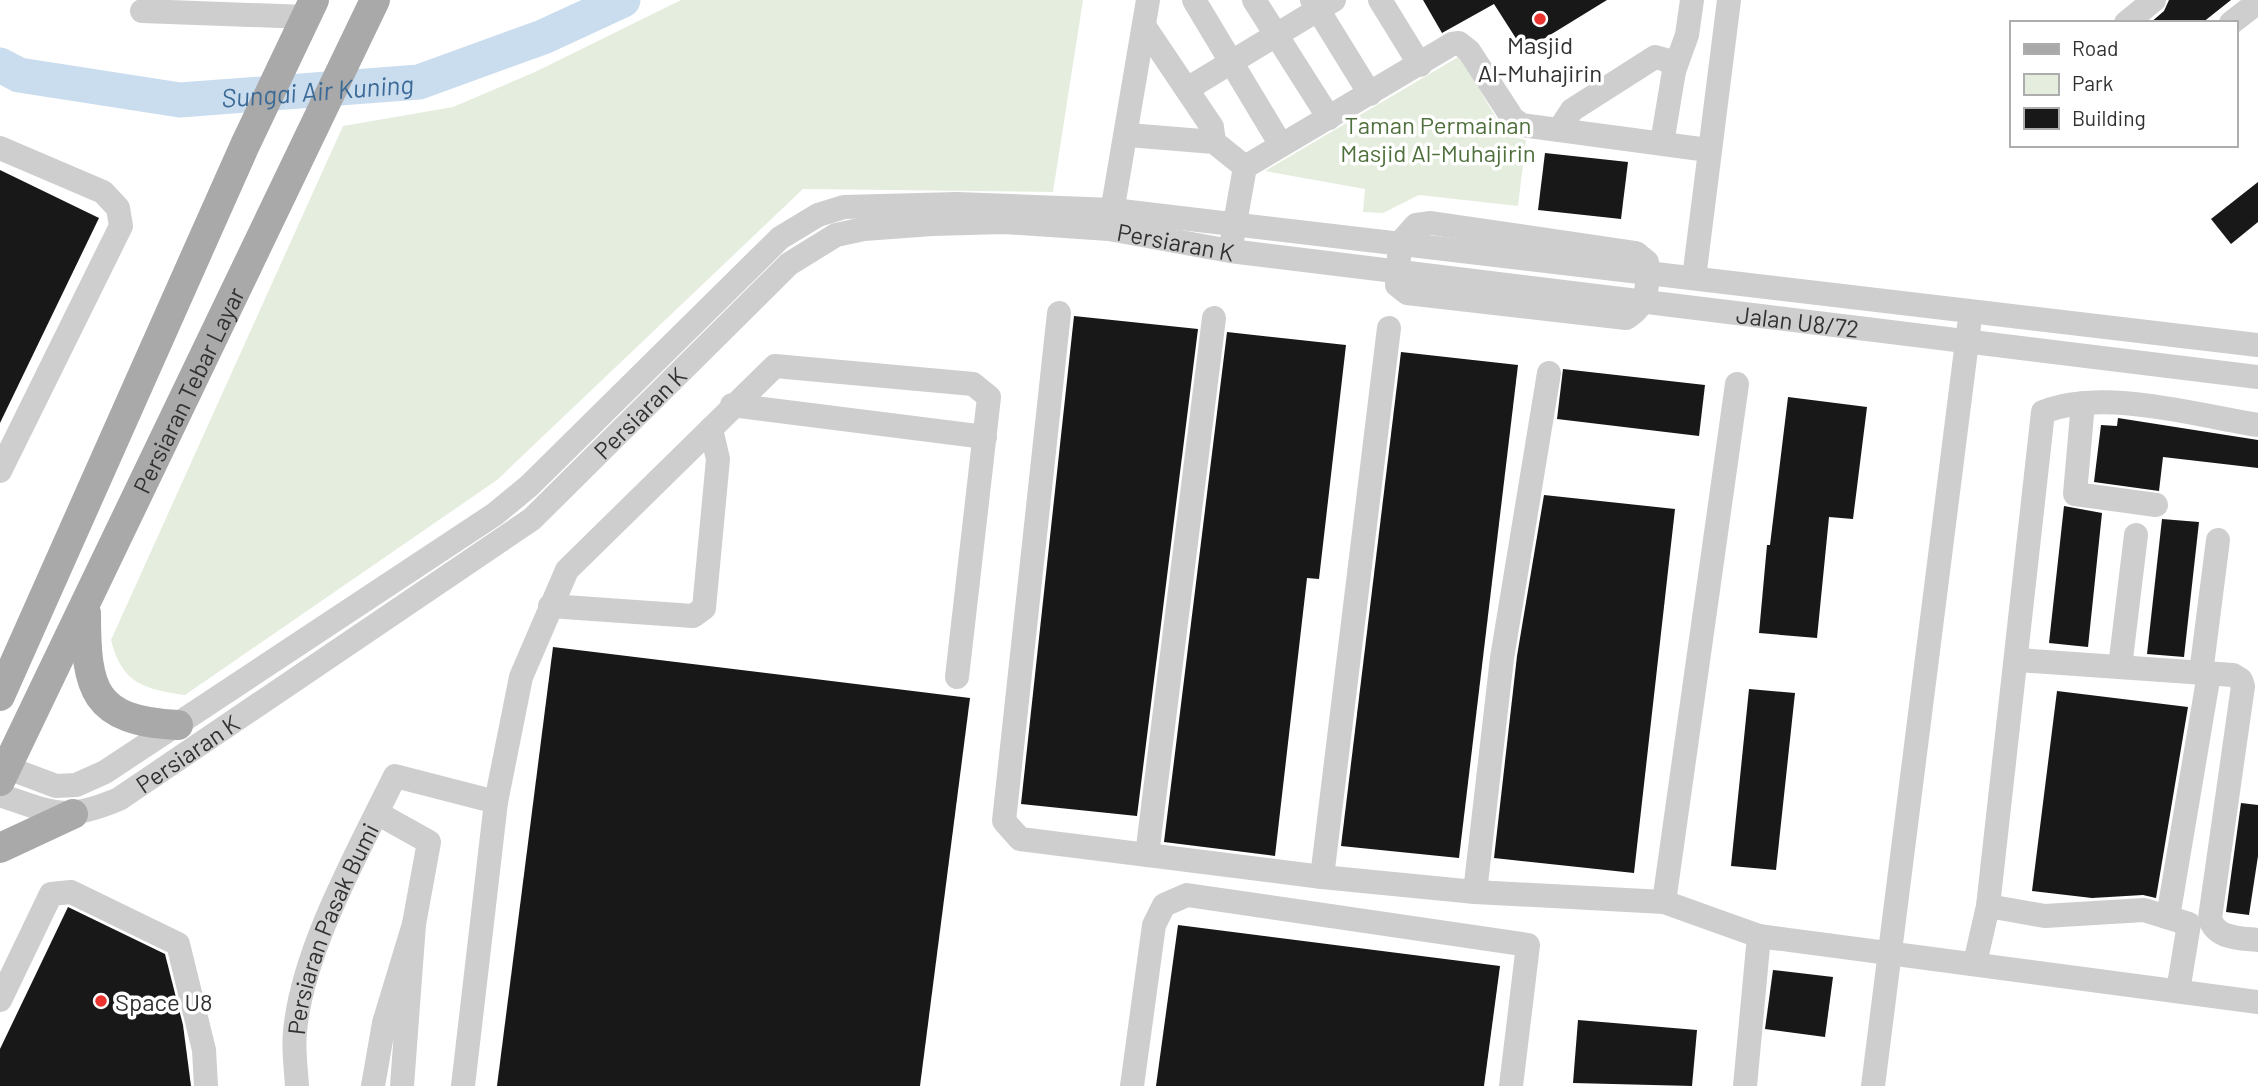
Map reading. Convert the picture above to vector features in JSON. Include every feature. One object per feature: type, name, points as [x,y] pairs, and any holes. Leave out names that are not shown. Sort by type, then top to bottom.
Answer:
[{"type":"main road","name":"Persiaran Tebar Layar","points":[[2,777],[375,0]]},
{"type":"main road","name":"Persiaran Tebar Layar","points":[[3,686],[245,145],[307,16]]},
{"type":"main road","points":[[86,606],[86,656],[92,684],[102,700],[122,716],[177,725]]},
{"type":"main road","points":[[0,848],[73,814]]},
{"type":"street","points":[[1111,219],[1128,135],[1148,0]]},
{"type":"street","points":[[1194,0],[1281,145]]},
{"type":"street","points":[[1254,0],[1328,118]]},
{"type":"street","points":[[1380,0],[1420,65]]},
{"type":"street","points":[[1662,143],[1674,71],[1687,36],[1692,0]]},
{"type":"street","points":[[1694,278],[1729,0]]},
{"type":"street","points":[[2128,21],[2154,0]]},
{"type":"street","points":[[2234,21],[2258,2]]},
{"type":"street","points":[[1187,89],[1276,35],[1321,3],[1370,94]]},
{"type":"street","points":[[142,11],[307,16]]},
{"type":"street","points":[[1144,26],[1212,127],[1214,142]]},
{"type":"street","points":[[1230,251],[1245,167],[1459,43],[1469,51],[1513,119],[1522,125],[1708,150]]},
{"type":"street","points":[[1559,130],[1572,110],[1655,57],[1670,61],[1674,71]]},
{"type":"street","points":[[1128,135],[1214,142],[1245,167]]},
{"type":"street","points":[[0,148],[103,192],[118,208],[121,226],[0,471]]},
{"type":"street","name":"Persiaran K","points":[[2,777],[56,786],[76,785],[105,772],[495,514],[529,486],[756,259],[797,226],[818,215],[857,206],[957,204],[1111,219],[1230,251],[1339,264]]},
{"type":"street","name":"Persiaran K","points":[[2,777],[44,810],[73,814],[88,812],[119,799],[531,519],[765,287],[814,246],[836,235],[864,229],[932,224],[1111,219],[1234,223],[1400,243]]},
{"type":"street","points":[[1396,272],[1400,243]]},
{"type":"street","name":"Jalan U8/72","points":[[1400,243],[2258,345]]},
{"type":"street","name":"Jalan U8/72","points":[[1339,264],[2258,377]]},
{"type":"street","points":[[1644,301],[1648,273]]},
{"type":"street","points":[[1873,1086],[1971,312]]},
{"type":"street","points":[[1059,313],[1004,821],[1020,839],[1322,877],[1475,892],[1664,902],[1759,936],[2258,1002]]},
{"type":"street","points":[[1147,855],[1214,318]]},
{"type":"street","points":[[1322,877],[1389,328]]},
{"type":"street","points":[[463,1086],[496,802],[521,677],[550,606],[567,570],[711,429],[732,405],[775,366],[973,384],[989,397],[957,677]]},
{"type":"street","points":[[1475,892],[1502,658],[1549,373]]},
{"type":"street","points":[[1664,902],[1737,384]]},
{"type":"street","points":[[1975,963],[1988,905],[2018,660],[2043,412],[2065,403],[2112,402],[2258,425]]},
{"type":"street","points":[[2075,494],[2083,403]]},
{"type":"street","points":[[732,405],[985,437]]},
{"type":"street","points":[[550,606],[693,616],[704,608],[718,459],[711,429]]},
{"type":"street","points":[[2036,492],[2075,494],[2156,505]]},
{"type":"street","points":[[2120,667],[2136,535]]},
{"type":"street","points":[[2168,917],[2205,674],[2218,540]]},
{"type":"street","points":[[2018,660],[2233,676],[2241,680],[2249,699],[2210,918],[2212,926],[2224,936],[2258,940]]},
{"type":"street","name":"Persiaran Pasak Bumi","points":[[297,1086],[294,1033],[300,997],[320,936],[395,776],[496,802]]},
{"type":"street","points":[[377,813],[429,842],[414,924],[402,1086]]},
{"type":"street","points":[[0,1000],[51,894],[71,892],[178,944],[204,1050],[206,1086]]},
{"type":"street","points":[[1132,1086],[1154,925],[1164,905],[1187,895],[1528,945],[1511,1086]]},
{"type":"street","points":[[1988,905],[2045,916],[2144,910],[2189,924],[2178,991]]},
{"type":"street","points":[[373,1086],[384,1023],[414,924]]},
{"type":"street","points":[[1745,1086],[1759,936]]},
{"type":"green space","points":[[681,0],[1083,0],[1053,192],[803,189],[497,480],[185,695],[146,687],[128,675],[121,666],[111,640],[343,126],[453,107],[535,72]]},
{"type":"green space","name":"Taman Permainan Masjid Al-Muhajirin","points":[[1460,56],[1506,135],[1526,140],[1518,206],[1419,195],[1383,213],[1363,212],[1365,189],[1265,171]]},
{"type":"building","name":"Masjid Al-Muhajirin","points":[[1423,0],[1607,0],[1524,51],[1494,4],[1442,33]]},
{"type":"building","points":[[2169,0],[2231,0],[2205,21],[2152,21],[2164,11]]},
{"type":"building","points":[[1545,153],[1628,162],[1621,219],[1538,210]]},
{"type":"building","points":[[0,170],[99,218],[0,423]]},
{"type":"building","points":[[2258,182],[2258,222],[2231,244],[2211,219]]},
{"type":"building","points":[[1074,316],[1198,329],[1137,816],[1021,804]]},
{"type":"building","points":[[1227,332],[1346,345],[1319,579],[1307,578],[1275,856],[1164,842]]},
{"type":"building","points":[[1401,352],[1518,365],[1459,858],[1341,846]]},
{"type":"building","points":[[1563,369],[1705,385],[1699,436],[1557,419]]},
{"type":"building","points":[[1788,397],[1867,407],[1853,519],[1829,517],[1817,638],[1759,633],[1767,545],[1770,545]]},
{"type":"building","points":[[2118,418],[2258,440],[2258,468],[2163,457],[2159,491],[2094,482],[2101,425],[2117,426]]},
{"type":"building","points":[[1544,495],[1675,509],[1634,873],[1494,858],[1517,656]]},
{"type":"building","points":[[2064,506],[2102,513],[2088,647],[2049,643]]},
{"type":"building","points":[[2162,519],[2199,522],[2184,657],[2147,654]]},
{"type":"building","points":[[553,647],[970,698],[920,1086],[497,1086]]},
{"type":"building","points":[[1749,689],[1795,693],[1776,870],[1731,866]]},
{"type":"building","points":[[2057,691],[2188,707],[2156,898],[2143,895],[2092,898],[2032,891]]},
{"type":"building","points":[[2241,803],[2258,805],[2258,856],[2249,915],[2226,912]]},
{"type":"building","name":"Space U8","points":[[68,907],[165,954],[183,1025],[191,1086],[0,1086],[0,1049]]},
{"type":"building","points":[[1178,925],[1500,966],[1484,1086],[1156,1086]]},
{"type":"building","points":[[1773,970],[1833,977],[1825,1037],[1765,1029]]},
{"type":"building","points":[[1578,1020],[1697,1030],[1692,1086],[1573,1083]]},
{"type":"waterway","name":"Sungai Air Kuning","points":[[0,65],[19,75],[180,100],[419,82],[543,37],[623,0]]},
{"type":"place","name":"Masjid Al-Muhajirin","points":[[1540,19]]},
{"type":"place","name":"Space U8","points":[[101,1001]]}]
